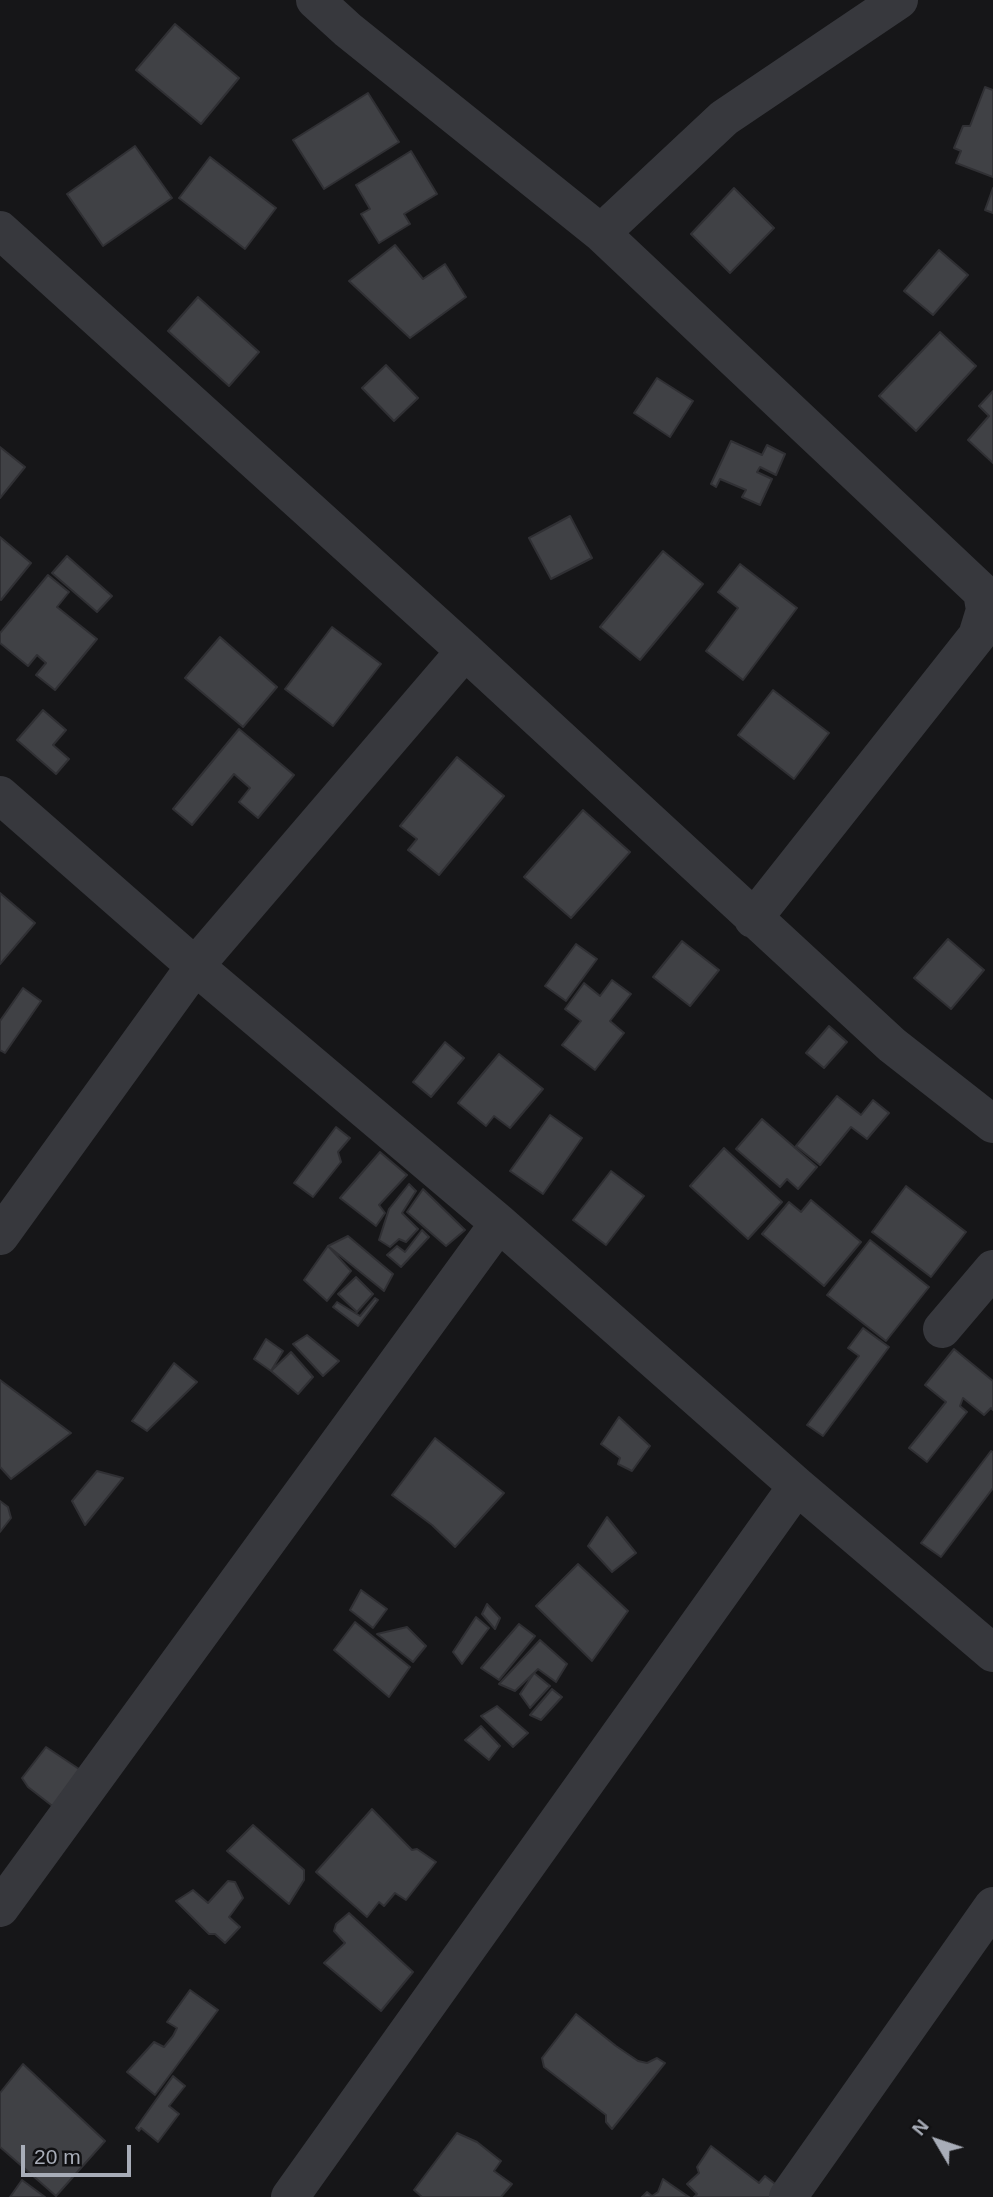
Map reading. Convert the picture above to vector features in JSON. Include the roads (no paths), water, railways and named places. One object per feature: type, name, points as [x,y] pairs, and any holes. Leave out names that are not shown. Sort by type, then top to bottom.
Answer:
[{"type":"street","points":[[315,0],[348,30],[601,233],[982,592],[985,610],[977,636],[753,919]]},
{"type":"street","points":[[601,233],[724,118],[899,0]]},
{"type":"street","points":[[0,230],[466,650],[753,919],[892,1045],[993,1124]]},
{"type":"street","points":[[1,1234],[195,966],[466,650]]},
{"type":"street","points":[[0,795],[195,966],[499,1223],[797,1486],[993,1653]]},
{"type":"street","points":[[0,1908],[499,1223]]},
{"type":"street","points":[[942,1329],[993,1269]]},
{"type":"street","points":[[290,2197],[797,1486]]},
{"type":"street","points":[[788,2197],[993,1906]]}]
